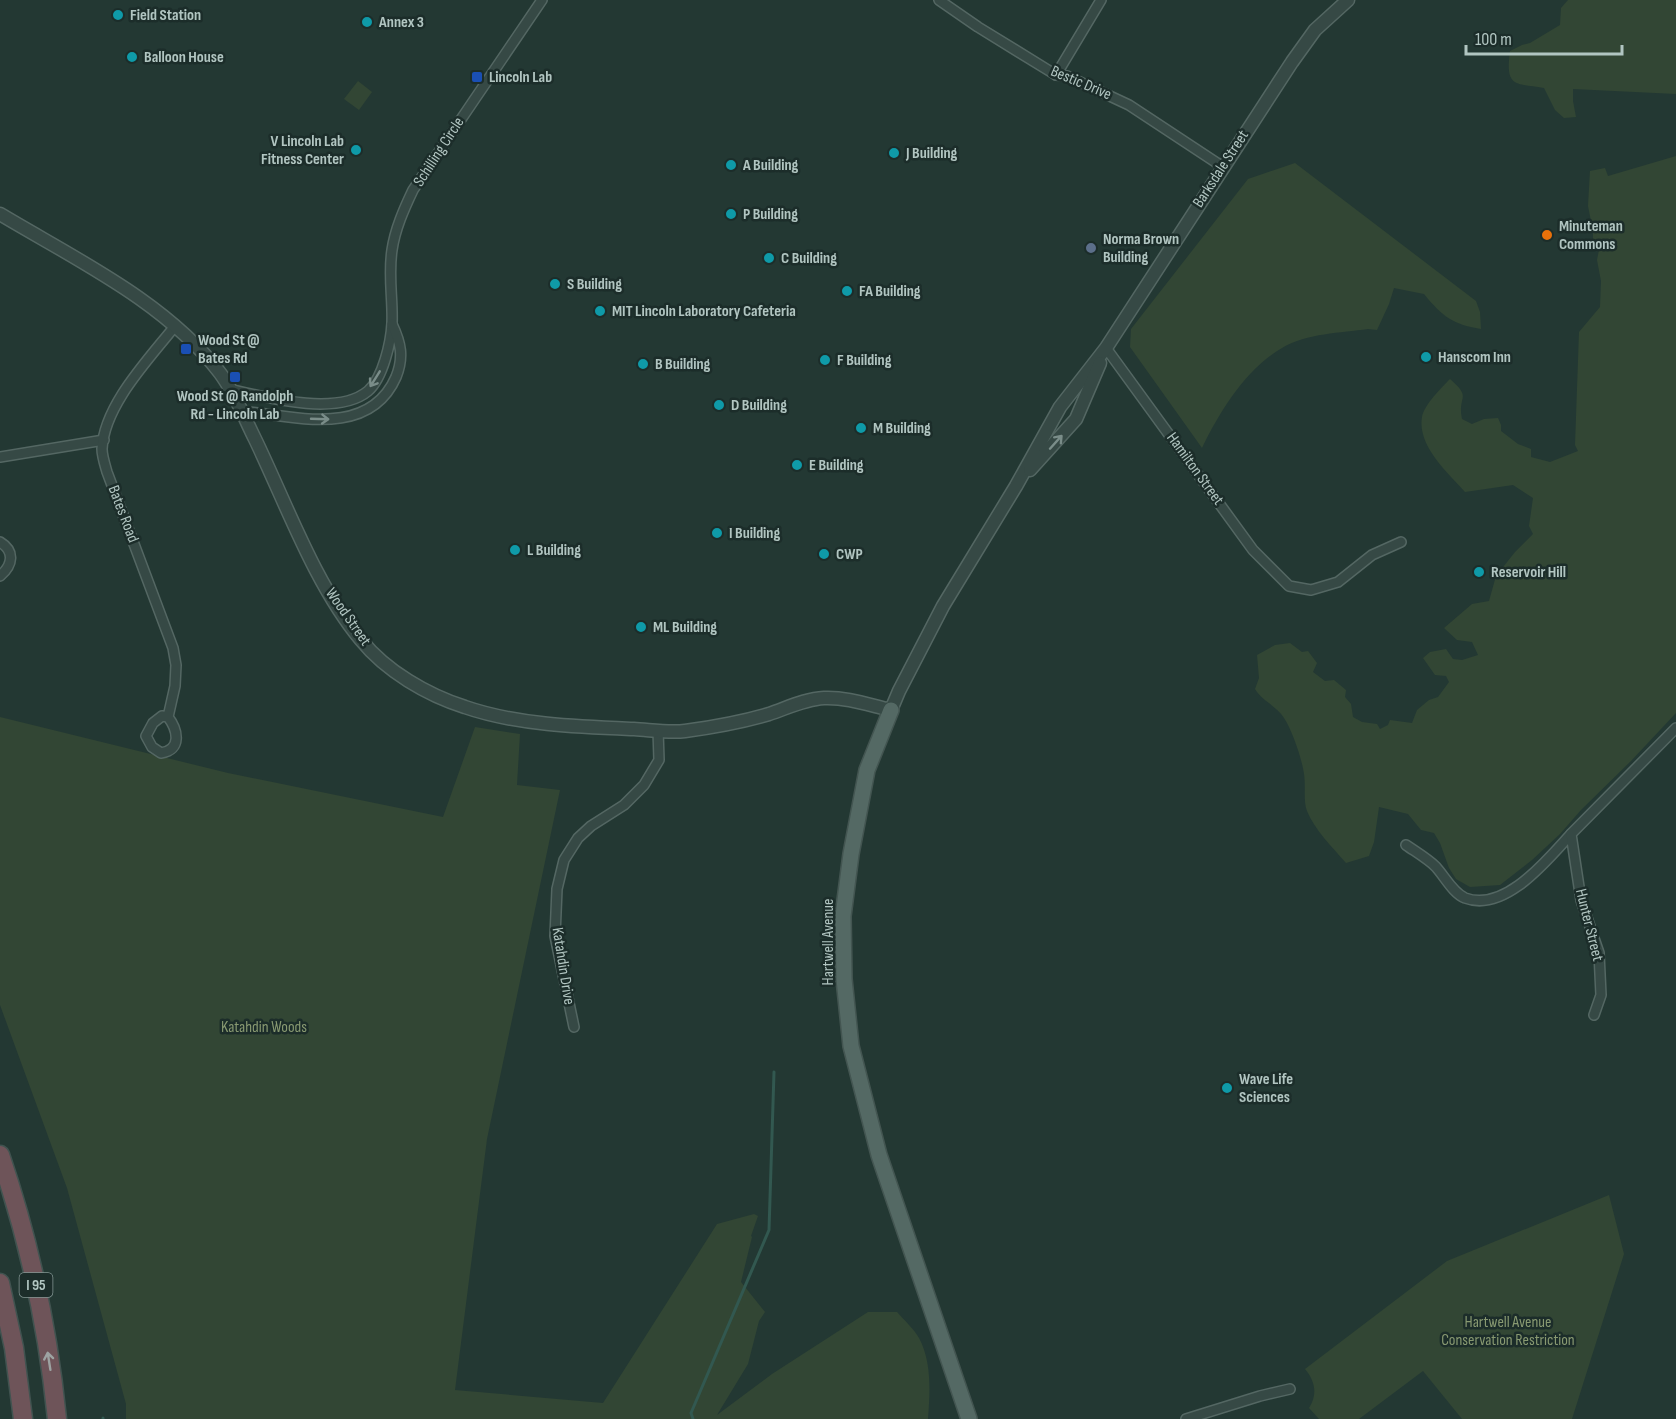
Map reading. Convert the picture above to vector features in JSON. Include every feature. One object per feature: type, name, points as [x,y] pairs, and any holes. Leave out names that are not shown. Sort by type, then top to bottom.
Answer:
[{"type":"highway","name":"I 95","points":[[0,1155],[18,1210],[43,1317],[57,1419]]},
{"type":"highway","name":"I 95","points":[[0,1283],[14,1347],[23,1419]]},
{"type":"main road","name":"Hartwell Avenue","points":[[891,710],[867,770],[850,854],[843,916],[844,979],[851,1046],[879,1155],[969,1419]]},
{"type":"street","name":"Schilling Circle","points":[[229,389],[269,398],[309,403],[351,400],[368,391],[379,376],[386,358],[392,324],[390,297],[392,249],[401,216],[414,190],[542,0]]},
{"type":"street","name":"Bestic Drive","points":[[939,0],[1056,75],[1067,76],[1129,105],[1223,167]]},
{"type":"street","points":[[1056,75],[1101,0]]},
{"type":"street","name":"Barksdale Street","points":[[1060,407],[1106,348],[1292,62],[1315,30],[1348,0]]},
{"type":"street","name":"Wood Street","points":[[0,214],[123,288],[175,326],[221,374],[242,411],[324,582],[361,640],[383,663],[429,692],[490,715],[564,724],[682,731],[752,718],[820,699],[847,700],[891,710]]},
{"type":"street","name":"Schilling Circle","points":[[242,411],[320,420],[346,418],[365,411],[379,401],[392,384],[399,368],[402,349],[392,324]]},
{"type":"street","name":"Bates Road","points":[[168,717],[176,686],[173,648],[107,472],[102,450],[110,415],[128,387],[175,326]]},
{"type":"street","name":"Barksdale Street","points":[[1076,418],[1106,348]]},
{"type":"street","name":"Hamilton Street","points":[[1106,348],[1253,550],[1289,586],[1311,590],[1338,582],[1372,555],[1401,542]]},
{"type":"street","name":"Hartwell Avenue","points":[[891,710],[943,606],[1016,486],[1060,407]]},
{"type":"street","name":"Hartwell Avenue","points":[[1016,486],[1076,418]]},
{"type":"street","points":[[0,457],[104,440]]},
{"type":"street","points":[[0,542],[11,553],[10,564],[0,576]]},
{"type":"street","points":[[1406,845],[1435,866],[1463,897],[1484,901],[1513,890],[1544,864],[1676,728]]},
{"type":"street","name":"Katahdin Drive","points":[[574,1028],[555,936],[557,889],[564,860],[578,838],[591,826],[624,805],[644,785],[659,760],[658,730]]},
{"type":"street","name":"Hunter Street","points":[[1571,834],[1581,900],[1599,953],[1601,995],[1594,1015]]},
{"type":"street","points":[[1186,1419],[1290,1389]]},
{"type":"green space","points":[[1568,0],[1676,0],[1676,94],[1573,89],[1576,117],[1564,118],[1555,110],[1544,88],[1514,82],[1509,72],[1510,51],[1530,43],[1560,25],[1561,8]]},
{"type":"green space","points":[[358,81],[372,92],[359,110],[344,99]]},
{"type":"green space","points":[[1676,156],[1676,713],[1560,834],[1500,885],[1470,887],[1456,879],[1434,833],[1421,830],[1408,814],[1379,807],[1374,842],[1369,856],[1346,863],[1319,831],[1307,811],[1303,768],[1290,730],[1278,710],[1255,689],[1259,678],[1257,655],[1275,645],[1290,643],[1302,652],[1308,651],[1317,663],[1313,672],[1325,681],[1334,680],[1346,690],[1345,697],[1351,704],[1353,717],[1362,722],[1377,724],[1380,729],[1388,725],[1390,720],[1412,723],[1417,710],[1429,700],[1438,697],[1449,682],[1446,676],[1435,675],[1423,658],[1430,652],[1446,649],[1453,659],[1462,660],[1478,655],[1472,642],[1457,640],[1444,628],[1472,604],[1489,601],[1496,576],[1533,534],[1529,526],[1533,498],[1513,485],[1465,492],[1443,468],[1429,448],[1422,428],[1423,412],[1450,379],[1463,394],[1462,419],[1472,424],[1484,419],[1498,418],[1501,431],[1518,444],[1531,449],[1531,457],[1550,462],[1578,451],[1575,445],[1579,332],[1600,307],[1601,281],[1597,260],[1599,250],[1593,249],[1593,231],[1588,206],[1590,171],[1605,168],[1608,176]]},
{"type":"green space","points":[[1295,163],[1476,301],[1480,312],[1481,329],[1455,322],[1424,294],[1394,288],[1377,330],[1368,329],[1302,339],[1282,348],[1257,367],[1235,392],[1202,448],[1130,347],[1131,329],[1248,179]]},
{"type":"green space","name":"Katahdin Woods","points":[[0,717],[228,773],[443,817],[475,727],[520,734],[517,785],[560,790],[487,1139],[455,1390],[603,1403],[717,1224],[754,1214],[758,1216],[741,1282],[765,1312],[759,1321],[748,1364],[717,1415],[772,1374],[868,1312],[897,1312],[917,1335],[926,1357],[929,1388],[928,1419],[126,1419],[126,1404],[67,1188],[0,1005]]},
{"type":"green space","name":"Hartwell Avenue Conservation Restriction","points":[[1609,1195],[1624,1254],[1572,1419],[1462,1419],[1423,1371],[1359,1419],[1319,1419],[1309,1408],[1314,1398],[1314,1388],[1305,1369],[1447,1261]]},
{"type":"waterway","points":[[693,1419],[691,1413],[769,1230],[774,1072]]},
{"type":"place","name":"Field Station","points":[[118,15]]},
{"type":"place","name":"Annex 3","points":[[367,22]]},
{"type":"place","name":"Balloon House","points":[[132,57]]},
{"type":"place","name":"Lincoln Lab","points":[[477,77]]},
{"type":"place","name":"V Lincoln Lab Fitness Center","points":[[356,150]]},
{"type":"place","name":"J Building","points":[[894,153]]},
{"type":"place","name":"A Building","points":[[731,165]]},
{"type":"place","name":"P Building","points":[[731,214]]},
{"type":"place","name":"Minuteman Commons","points":[[1547,235]]},
{"type":"place","name":"Norma Brown Building","points":[[1091,248]]},
{"type":"place","name":"C Building","points":[[769,258]]},
{"type":"place","name":"S Building","points":[[555,284]]},
{"type":"place","name":"FA Building","points":[[847,291]]},
{"type":"place","name":"MIT Lincoln Laboratory Cafeteria","points":[[600,311]]},
{"type":"place","name":"Wood St @ Bates Rd","points":[[186,349]]},
{"type":"place","name":"Hanscom Inn","points":[[1426,357]]},
{"type":"place","name":"F Building","points":[[825,360]]},
{"type":"place","name":"B Building","points":[[643,364]]},
{"type":"place","name":"Wood St @ Randolph Rd - Lincoln Lab","points":[[235,377]]},
{"type":"place","name":"D Building","points":[[719,405]]},
{"type":"place","name":"M Building","points":[[861,428]]},
{"type":"place","name":"E Building","points":[[797,465]]},
{"type":"place","name":"I Building","points":[[717,533]]},
{"type":"place","name":"L Building","points":[[515,550]]},
{"type":"place","name":"CWP","points":[[824,554]]},
{"type":"place","name":"Reservoir Hill","points":[[1479,572]]},
{"type":"place","name":"ML Building","points":[[641,627]]},
{"type":"place","name":"Wave Life Sciences","points":[[1227,1088]]}]
